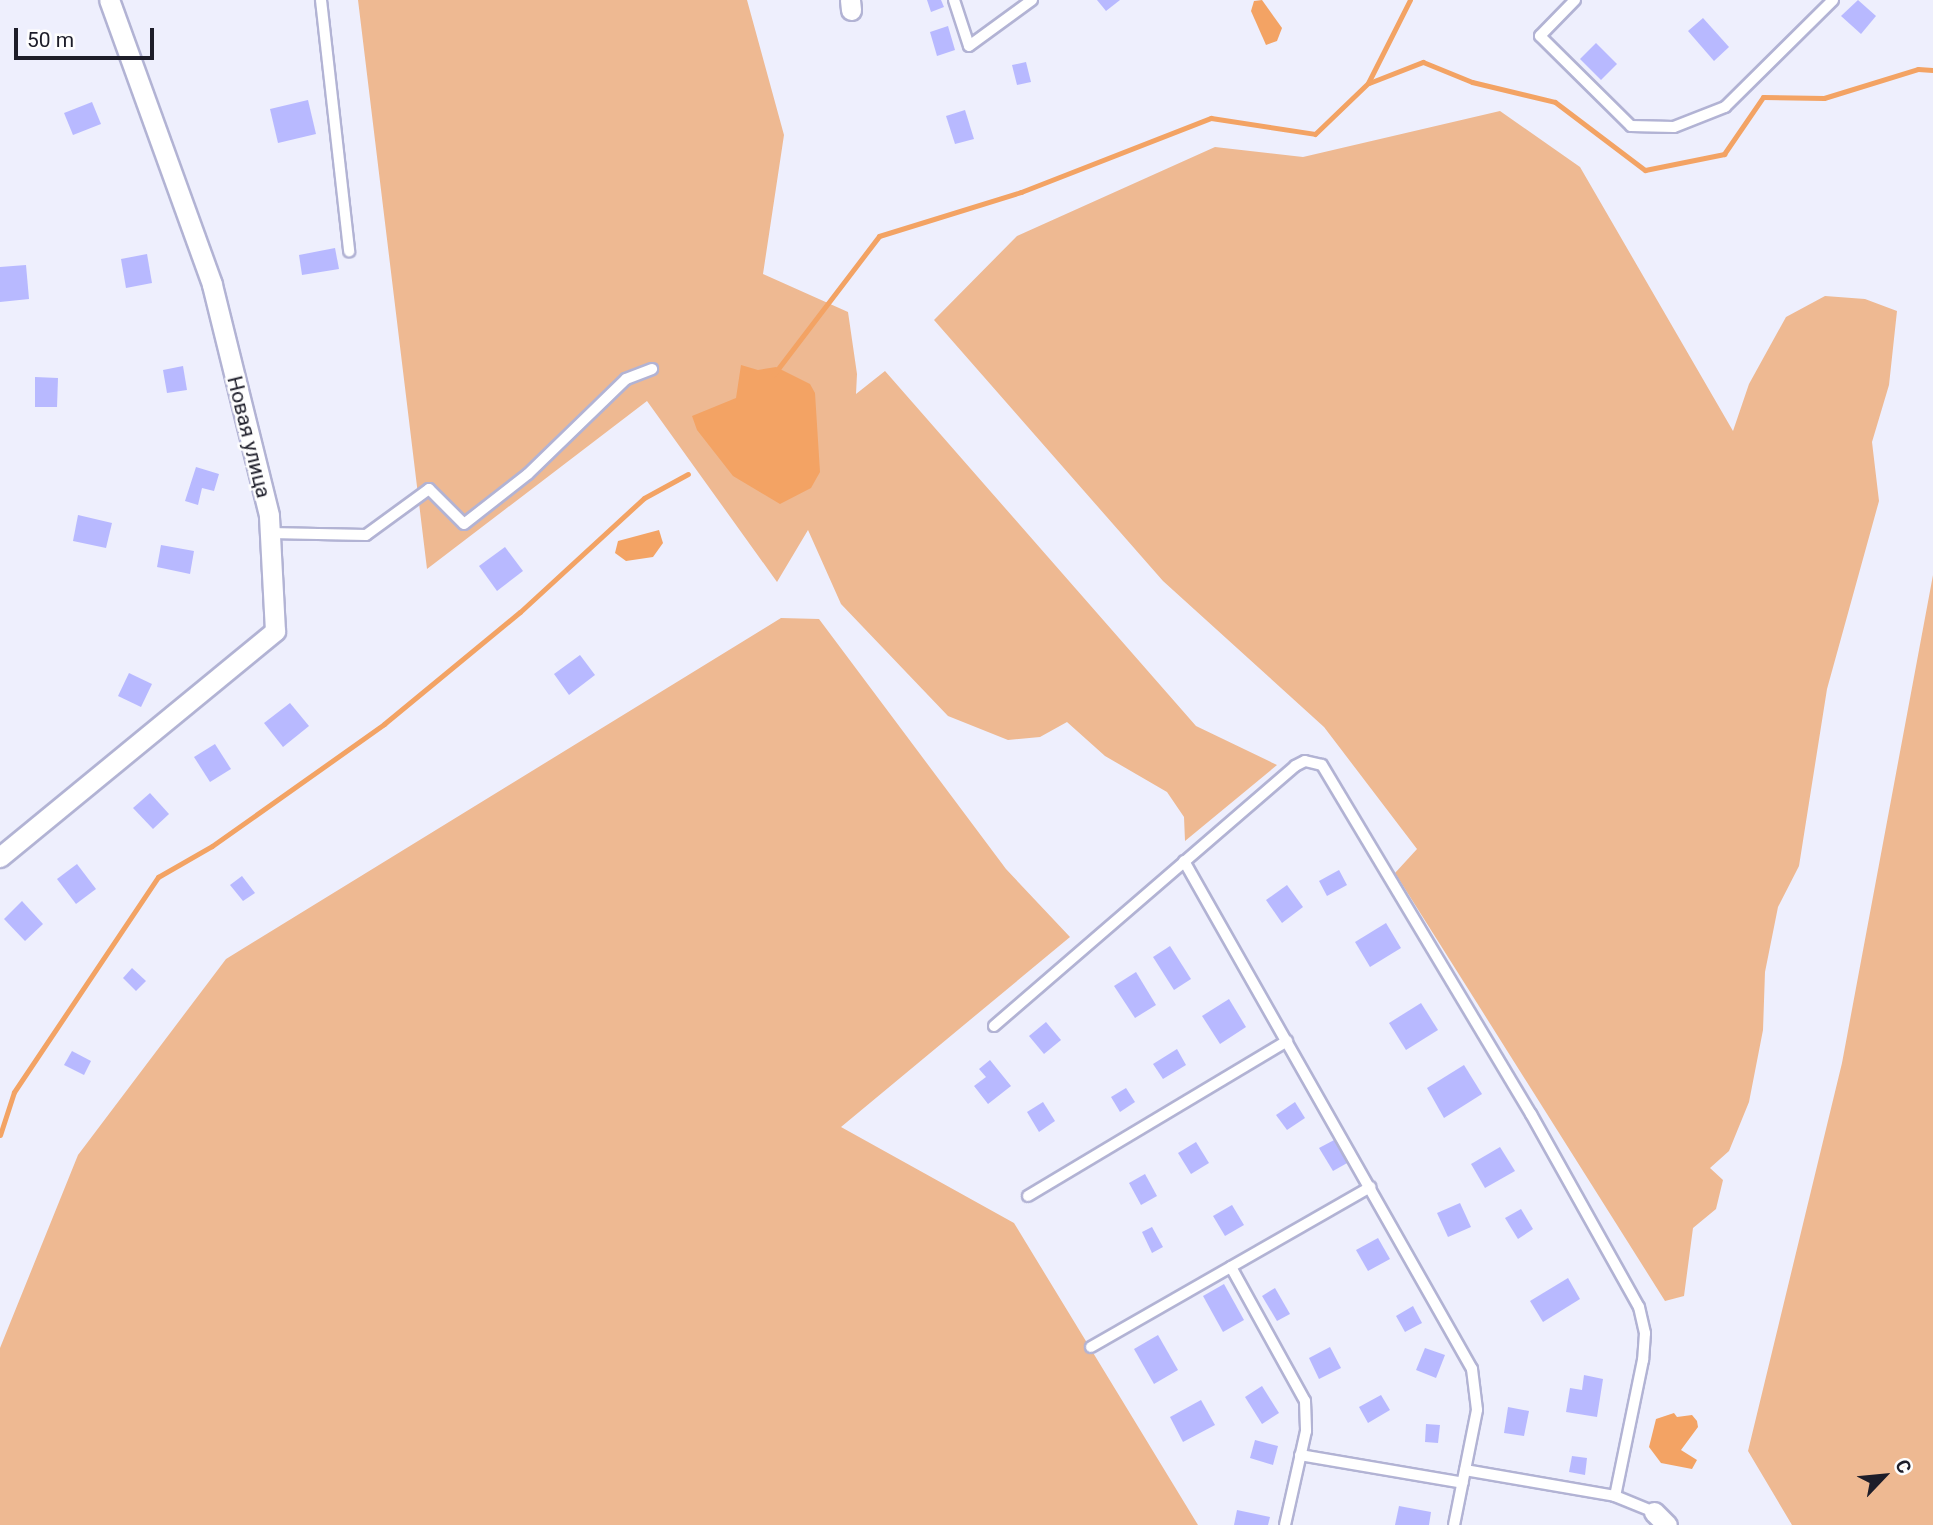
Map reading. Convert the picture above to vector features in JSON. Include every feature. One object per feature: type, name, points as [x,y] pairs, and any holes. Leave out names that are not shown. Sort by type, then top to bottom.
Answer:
[{"type":"street","name":"Новая улица","points":[[0,857],[275,631],[270,533],[212,284],[109,0]]},
{"type":"lane","points":[[321,0],[349,251]]},
{"type":"lane","points":[[954,0],[969,46],[1032,0]]},
{"type":"lane","points":[[1575,0],[1540,36],[1631,126],[1674,127],[1725,107],[1833,0]]},
{"type":"lane","points":[[270,533],[366,535],[429,489],[464,524],[528,474],[626,379],[652,369]]},
{"type":"lane","points":[[995,1026],[1299,762],[1316,762],[1327,772],[1531,1114],[1639,1307],[1645,1333],[1643,1360],[1615,1496]]},
{"type":"lane","points":[[1184,861],[1370,1187],[1475,1378],[1476,1410],[1454,1525]]},
{"type":"lane","points":[[1028,1196],[1287,1041]]},
{"type":"lane","points":[[1091,1347],[1370,1187]]},
{"type":"lane","points":[[1231,1267],[1305,1401],[1307,1421],[1285,1525]]},
{"type":"lane","points":[[1300,1455],[1462,1483]]},
{"type":"lane","points":[[1465,1470],[1615,1496],[1661,1518]]},
{"type":"shaded area","points":[[358,0],[747,0],[784,135],[763,274],[848,312],[857,374],[856,394],[885,371],[1196,726],[1277,765],[1185,841],[1184,817],[1167,792],[1105,756],[1067,722],[1040,737],[1008,740],[948,716],[841,604],[808,530],[777,582],[647,401],[427,569]]},
{"type":"shaded area","points":[[1262,0],[1282,28],[1277,41],[1266,45],[1251,11],[1254,1]]},
{"type":"shaded area","points":[[1500,111],[1580,167],[1733,431],[1749,384],[1786,317],[1825,296],[1865,299],[1897,311],[1889,385],[1872,442],[1879,501],[1827,689],[1799,866],[1778,907],[1765,972],[1763,1030],[1749,1102],[1729,1151],[1710,1168],[1723,1180],[1716,1209],[1693,1228],[1684,1296],[1665,1301],[1395,873],[1417,849],[1324,727],[1163,581],[934,320],[1017,236],[1215,147],[1303,157]]},
{"type":"shaded area","points":[[741,365],[758,370],[776,367],[810,384],[815,393],[820,472],[811,488],[780,504],[733,476],[697,430],[692,416],[736,398]]},
{"type":"shaded area","points":[[659,530],[663,543],[653,557],[626,561],[615,553],[618,541]]},
{"type":"shaded area","points":[[1933,575],[1933,1525],[1792,1525],[1748,1451],[1842,1063]]},
{"type":"shaded area","points":[[781,618],[819,619],[1006,869],[1070,937],[841,1127],[1014,1223],[1198,1525],[0,1525],[0,1348],[78,1155],[226,959]]},
{"type":"shaded area","points":[[1674,1413],[1677,1417],[1692,1415],[1697,1421],[1698,1427],[1681,1450],[1697,1460],[1692,1469],[1661,1463],[1649,1447],[1656,1419]]},
{"type":"building","points":[[927,0],[941,0],[944,7],[931,12]]},
{"type":"building","points":[[1097,0],[1120,0],[1106,11]]},
{"type":"building","points":[[1858,0],[1876,16],[1861,34],[1841,16]]},
{"type":"building","points":[[1703,18],[1729,47],[1714,61],[1688,31]]},
{"type":"building","points":[[948,26],[955,50],[937,56],[930,32]]},
{"type":"building","points":[[1596,43],[1617,64],[1601,80],[1580,59]]},
{"type":"building","points":[[1026,62],[1031,82],[1017,85],[1012,65]]},
{"type":"building","points":[[308,100],[316,134],[278,143],[270,109]]},
{"type":"building","points":[[92,102],[101,124],[73,135],[64,113]]},
{"type":"building","points":[[965,110],[974,139],[955,144],[946,116]]},
{"type":"building","points":[[335,248],[339,269],[302,275],[299,255]]},
{"type":"building","points":[[147,254],[152,283],[126,288],[121,259]]},
{"type":"building","points":[[26,265],[29,299],[0,302],[0,267]]},
{"type":"building","points":[[183,366],[187,390],[167,393],[163,370]]},
{"type":"building","points":[[35,377],[58,378],[57,407],[35,407]]},
{"type":"building","points":[[196,467],[219,474],[214,491],[202,488],[198,505],[185,501]]},
{"type":"building","points":[[78,515],[112,523],[106,548],[73,541]]},
{"type":"building","points":[[161,545],[194,551],[190,574],[157,567]]},
{"type":"building","points":[[505,547],[523,571],[497,591],[479,566]]},
{"type":"building","points":[[580,655],[595,675],[569,695],[554,674]]},
{"type":"building","points":[[129,673],[152,684],[141,707],[118,696]]},
{"type":"building","points":[[290,703],[309,726],[283,747],[264,723]]},
{"type":"building","points":[[215,744],[231,769],[210,782],[194,757]]},
{"type":"building","points":[[150,793],[169,814],[153,829],[133,808]]},
{"type":"building","points":[[77,864],[96,889],[76,904],[57,879]]},
{"type":"building","points":[[1339,870],[1347,885],[1327,896],[1319,881]]},
{"type":"building","points":[[242,876],[255,893],[243,901],[230,885]]},
{"type":"building","points":[[1287,885],[1303,907],[1282,923],[1266,900]]},
{"type":"building","points":[[22,901],[43,924],[25,941],[4,919]]},
{"type":"building","points":[[1386,923],[1401,948],[1370,967],[1355,942]]},
{"type":"building","points":[[1170,946],[1191,979],[1174,990],[1153,957]]},
{"type":"building","points":[[132,968],[146,981],[136,991],[123,978]]},
{"type":"building","points":[[1136,972],[1156,1005],[1135,1018],[1114,986]]},
{"type":"building","points":[[1229,999],[1246,1027],[1220,1044],[1202,1016]]},
{"type":"building","points":[[1421,1003],[1438,1030],[1406,1050],[1389,1023]]},
{"type":"building","points":[[1046,1022],[1061,1040],[1044,1054],[1029,1036]]},
{"type":"building","points":[[1177,1049],[1186,1065],[1163,1079],[1153,1064]]},
{"type":"building","points":[[72,1051],[91,1061],[84,1075],[64,1065]]},
{"type":"building","points":[[990,1060],[1011,1086],[988,1104],[974,1086],[986,1077],[979,1069]]},
{"type":"building","points":[[1464,1065],[1482,1094],[1444,1118],[1427,1088]]},
{"type":"building","points":[[1126,1088],[1135,1102],[1120,1112],[1111,1097]]},
{"type":"building","points":[[1043,1102],[1055,1121],[1039,1132],[1027,1112]]},
{"type":"building","points":[[1295,1102],[1305,1118],[1287,1130],[1276,1115]]},
{"type":"building","points":[[1336,1139],[1349,1162],[1333,1171],[1319,1148]]},
{"type":"building","points":[[1196,1142],[1209,1163],[1191,1174],[1178,1153]]},
{"type":"building","points":[[1500,1147],[1515,1171],[1485,1188],[1471,1164]]},
{"type":"building","points":[[1145,1174],[1157,1196],[1141,1205],[1129,1183]]},
{"type":"building","points":[[1460,1203],[1471,1227],[1448,1237],[1437,1213]]},
{"type":"building","points":[[1232,1205],[1244,1225],[1225,1236],[1213,1216]]},
{"type":"building","points":[[1521,1209],[1533,1229],[1518,1239],[1505,1218]]},
{"type":"building","points":[[1152,1227],[1163,1247],[1152,1253],[1142,1232]]},
{"type":"building","points":[[1378,1238],[1390,1259],[1368,1271],[1356,1250]]},
{"type":"building","points":[[1568,1278],[1580,1299],[1543,1322],[1530,1301]]},
{"type":"building","points":[[1224,1284],[1244,1320],[1223,1332],[1203,1296]]},
{"type":"building","points":[[1275,1288],[1290,1314],[1277,1321],[1262,1296]]},
{"type":"building","points":[[1413,1306],[1422,1323],[1405,1332],[1396,1316]]},
{"type":"building","points":[[1158,1335],[1178,1370],[1154,1384],[1134,1349]]},
{"type":"building","points":[[1330,1347],[1341,1368],[1319,1379],[1309,1358]]},
{"type":"building","points":[[1425,1348],[1445,1355],[1436,1378],[1416,1370]]},
{"type":"building","points":[[1584,1375],[1603,1379],[1597,1417],[1566,1412],[1570,1388],[1582,1390]]},
{"type":"building","points":[[1262,1386],[1279,1413],[1262,1424],[1245,1397]]},
{"type":"building","points":[[1381,1395],[1390,1410],[1368,1423],[1359,1407]]},
{"type":"building","points":[[1201,1400],[1215,1425],[1183,1442],[1170,1417]]},
{"type":"building","points":[[1508,1407],[1529,1411],[1524,1436],[1504,1433]]},
{"type":"building","points":[[1426,1424],[1440,1425],[1438,1443],[1425,1442]]},
{"type":"building","points":[[1255,1440],[1278,1446],[1273,1465],[1250,1458]]},
{"type":"building","points":[[1572,1456],[1587,1458],[1585,1475],[1569,1472]]},
{"type":"building","points":[[1399,1506],[1431,1512],[1429,1525],[1395,1525]]},
{"type":"building","points":[[1237,1510],[1270,1517],[1268,1525],[1234,1525]]},
{"type":"waterway","points":[[774,374],[879,236],[1021,192],[1211,118],[1315,134],[1368,83],[1410,0]]},
{"type":"waterway","points":[[1369,83],[1423,62],[1472,82],[1555,102],[1645,170],[1724,154],[1763,97],[1824,98],[1918,69],[1933,70]]},
{"type":"waterway","points":[[0,1135],[14,1092],[158,877],[212,846],[384,724],[520,612],[644,498],[688,474]]}]
